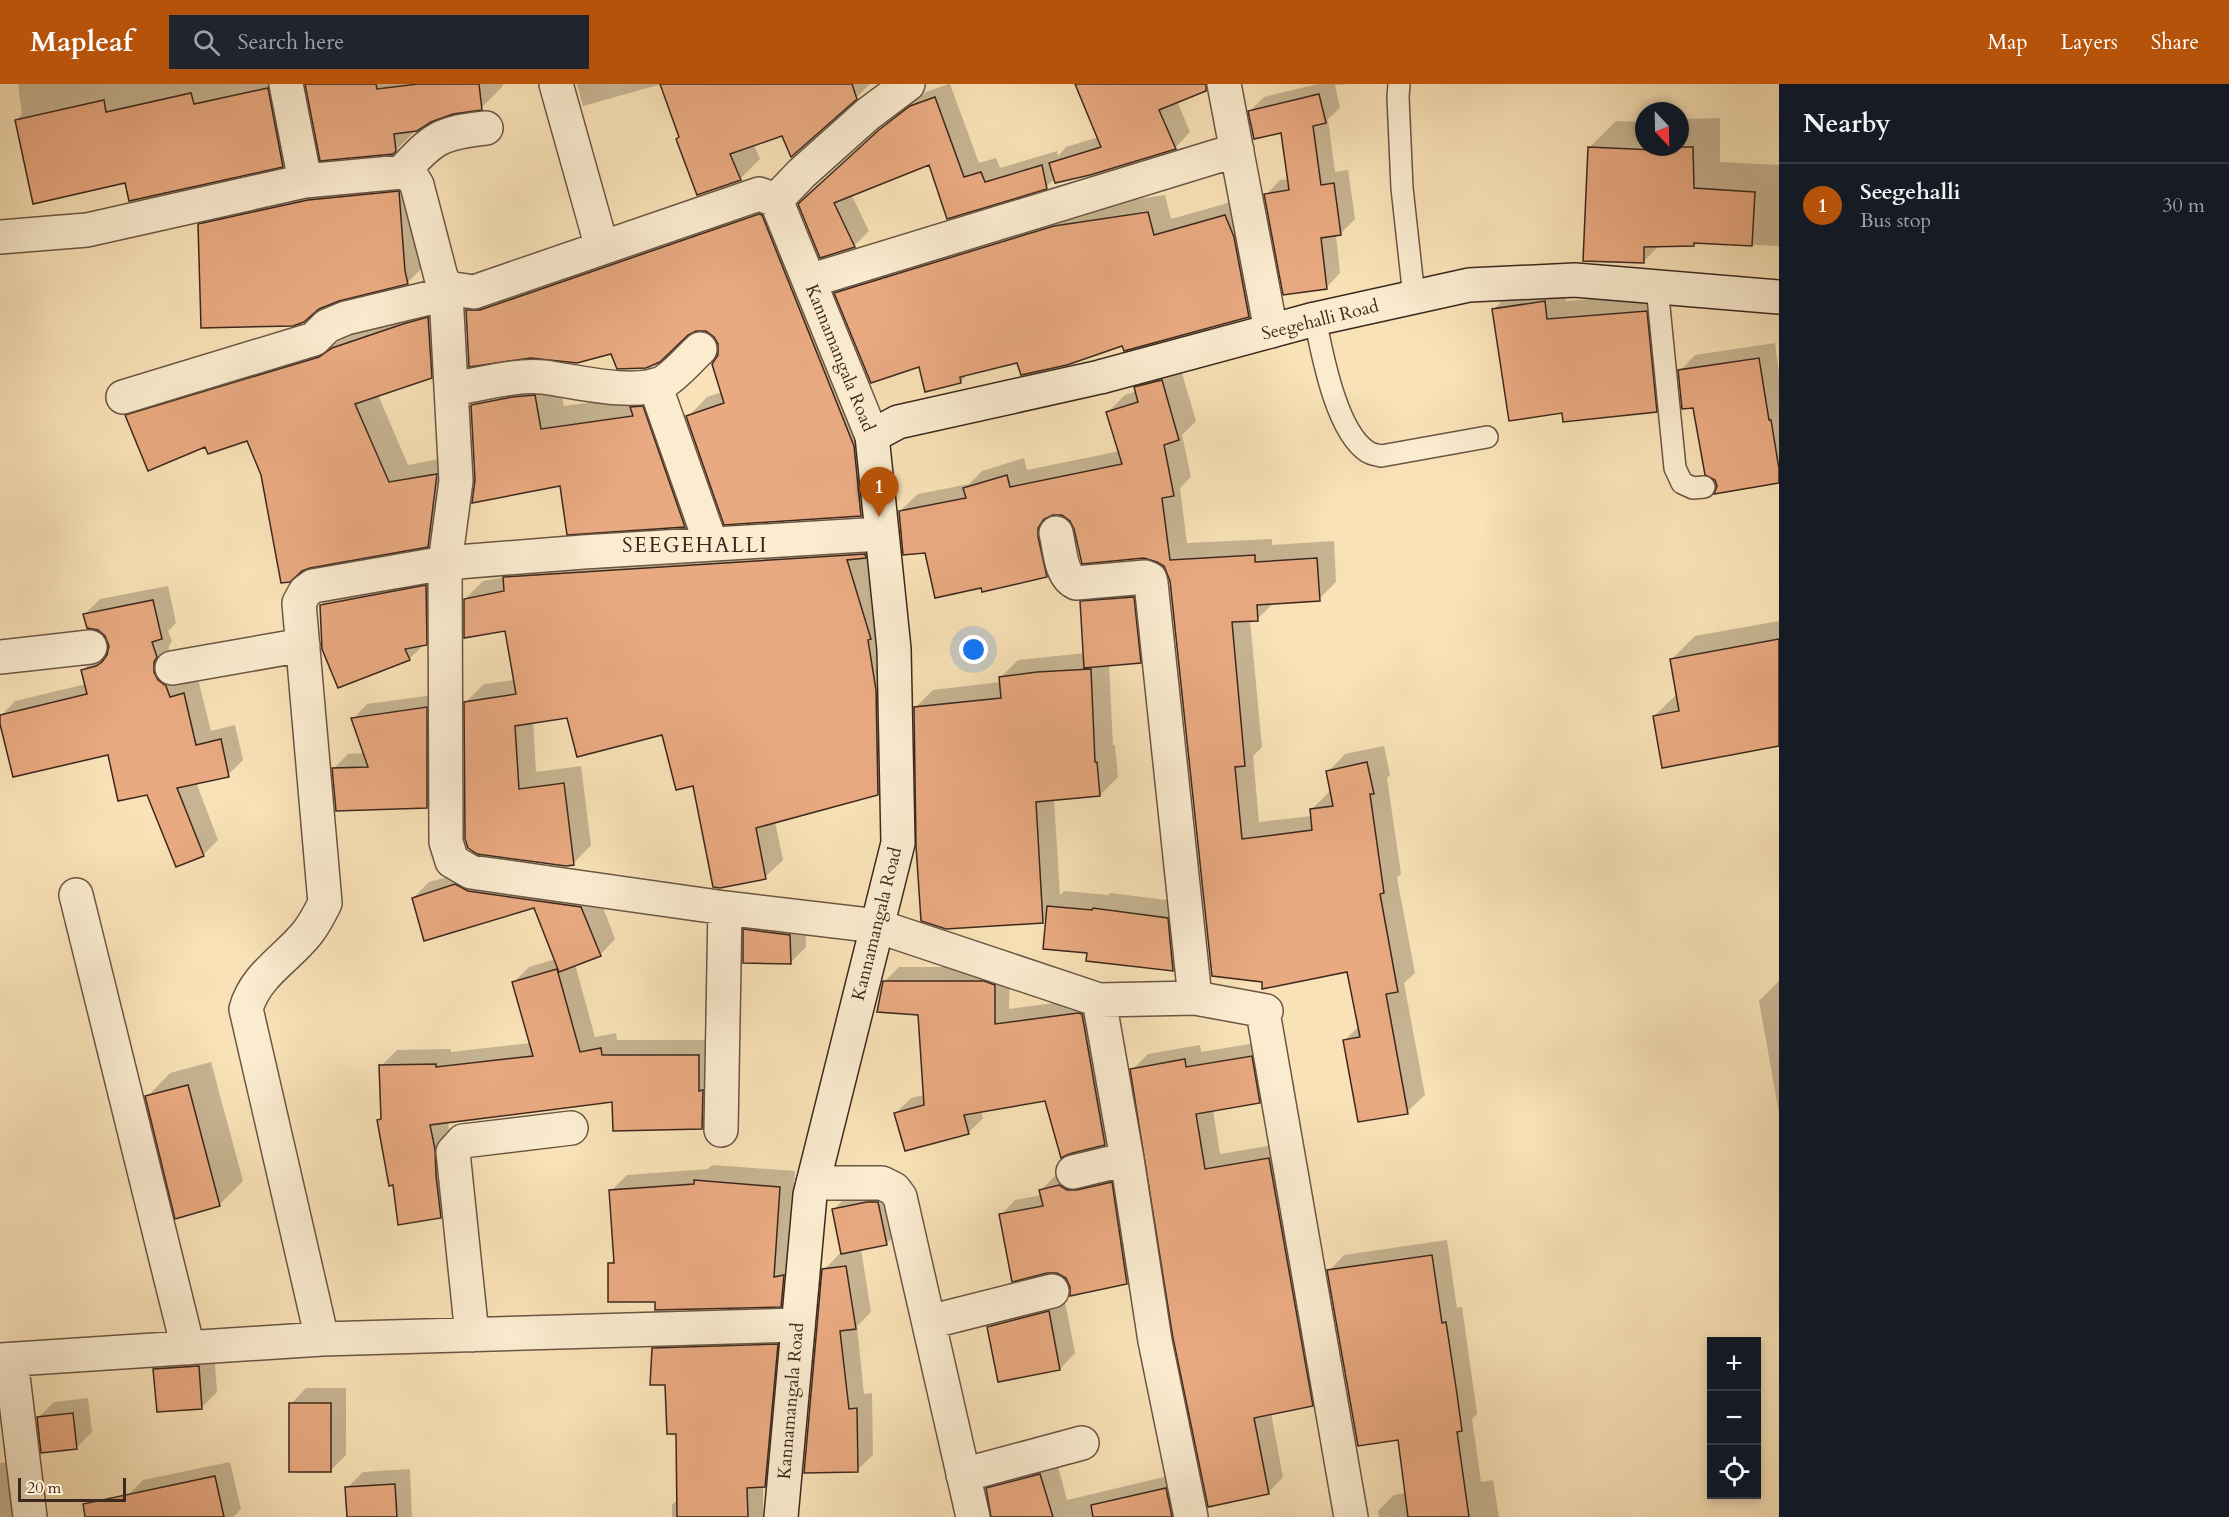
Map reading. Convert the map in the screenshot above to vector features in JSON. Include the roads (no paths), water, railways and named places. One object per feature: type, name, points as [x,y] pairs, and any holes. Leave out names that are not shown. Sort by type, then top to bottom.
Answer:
[{"type":"street","points":[[286,84],[305,181]]},
{"type":"street","points":[[556,84],[602,248]]},
{"type":"street","points":[[123,398],[314,339],[327,326],[346,318],[446,291],[474,292],[759,195],[776,200],[802,173],[852,129],[908,84]]},
{"type":"street","points":[[1224,84],[1271,331]]},
{"type":"street","points":[[402,172],[437,138],[458,131],[486,128]]},
{"type":"street","points":[[809,281],[1237,150]]},
{"type":"street","points":[[0,237],[87,230],[305,181],[402,172],[412,177],[417,185],[446,291],[456,482],[445,563],[446,842],[452,861],[471,872],[725,908],[877,926],[1099,1000],[1195,998],[1266,1011],[1263,1012],[1265,1024],[1351,1517]]},
{"type":"street","name":"Kannamangala Road","points":[[776,200],[872,436],[894,649],[898,843],[810,1195],[781,1517]]},
{"type":"street","name":"Seegehalli Road","points":[[872,436],[898,422],[1100,377],[1315,319],[1469,285],[1563,280],[1779,297]]},
{"type":"street","points":[[451,389],[526,377],[628,388],[648,387],[664,382],[700,349]]},
{"type":"street","points":[[656,385],[711,544]]},
{"type":"street","points":[[1056,533],[1065,575],[1076,584],[1145,577],[1150,579],[1195,998]]},
{"type":"street","points":[[322,1339],[246,1009],[249,997],[256,986],[308,932],[325,903],[299,603],[305,592],[313,586],[445,563],[881,534]]},
{"type":"street","points":[[172,668],[303,645]]},
{"type":"street","points":[[0,657],[90,647]]},
{"type":"street","points":[[75,895],[188,1348]]},
{"type":"street","points":[[721,1130],[725,908]]},
{"type":"street","points":[[1099,1000],[1127,1159],[1155,1341],[1191,1517]]},
{"type":"street","points":[[472,1335],[453,1152],[463,1141],[570,1128]]},
{"type":"street","points":[[1073,1172],[1127,1159]]},
{"type":"street","points":[[813,1183],[882,1183],[894,1189],[900,1197],[973,1517]]},
{"type":"street","points":[[929,1322],[1052,1291]]},
{"type":"street","points":[[30,1517],[12,1466],[5,1360],[322,1339],[798,1325]]},
{"type":"street","points":[[963,1475],[1082,1443]]},
{"type":"lane","points":[[1399,84],[1402,188],[1414,297]]},
{"type":"lane","points":[[1657,287],[1675,468],[1682,483],[1693,488],[1704,488]]},
{"type":"lane","points":[[1315,319],[1326,370],[1340,412],[1355,440],[1367,452],[1381,456],[1487,437]]},
{"type":"place","name":"Seegehalli","points":[[879,517]]},
{"type":"district","name":"SEEGEHALLI","points":[[695,545]]}]
